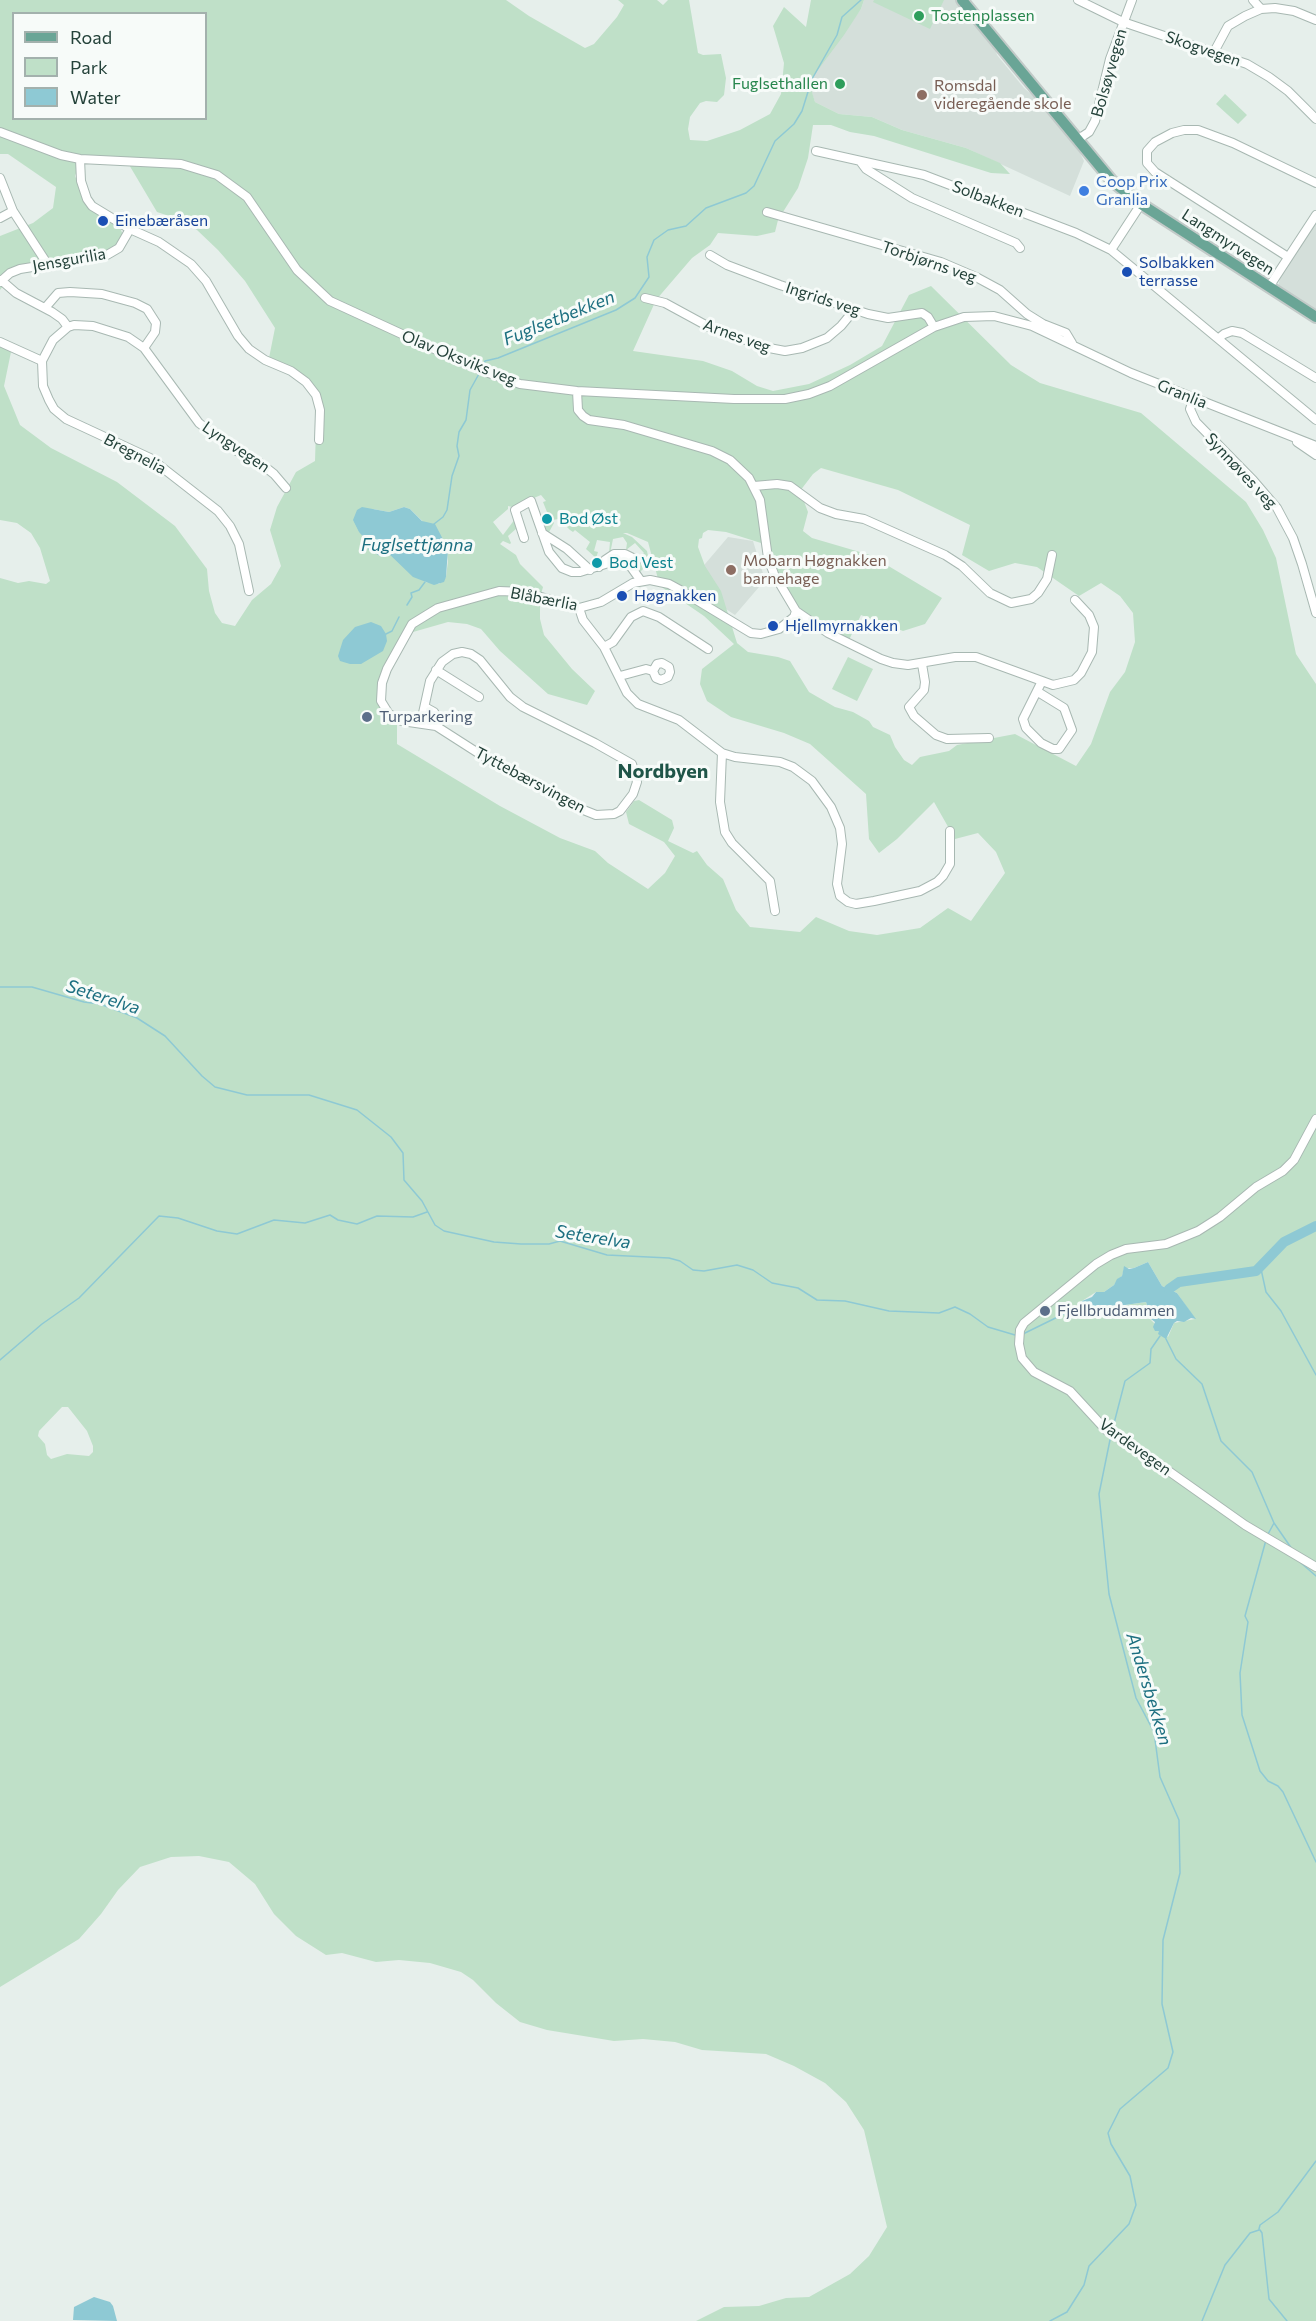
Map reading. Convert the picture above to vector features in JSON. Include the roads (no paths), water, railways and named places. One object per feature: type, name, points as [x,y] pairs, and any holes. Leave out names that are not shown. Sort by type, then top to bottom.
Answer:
[{"type":"main road","name":"Langmyrvegen","points":[[962,0],[1112,181],[1141,204],[1316,317]]},
{"type":"street","name":"Skogvegen","points":[[1078,0],[1123,22],[1247,64],[1269,77],[1303,104],[1316,119]]},
{"type":"street","name":"Bolsøyvegen","points":[[1077,140],[1089,132],[1095,121],[1110,59],[1132,0]]},
{"type":"street","points":[[1253,0],[1261,9]]},
{"type":"street","points":[[1214,52],[1228,26],[1261,9],[1275,8],[1294,11],[1316,20]]},
{"type":"street","points":[[1288,257],[1155,172],[1148,164],[1147,151],[1155,142],[1177,131],[1198,130],[1221,138],[1316,183]]},
{"type":"street","name":"Olav Oksviks veg","points":[[0,132],[61,155],[80,159],[181,164],[201,168],[217,175],[247,197],[297,270],[330,301],[501,379],[520,384],[577,391],[759,400],[796,397],[821,390],[838,382],[934,327],[964,317],[994,316],[1021,321],[1073,345]]},
{"type":"street","name":"Solbakken","points":[[816,151],[924,174],[1077,233],[1111,250],[1316,420]]},
{"type":"street","points":[[80,159],[81,181],[92,206],[130,229],[159,242],[191,264],[206,281],[238,336],[249,349],[265,360],[291,371],[306,382],[316,395],[320,410],[319,440]]},
{"type":"street","name":"Solbakken","points":[[860,160],[866,169],[912,198],[1016,243],[1020,248]]},
{"type":"street","points":[[0,178],[13,211],[48,265]]},
{"type":"street","points":[[1111,250],[1141,204]]},
{"type":"street","points":[[0,218],[13,211]]},
{"type":"street","name":"Torbjørns veg","points":[[767,212],[941,262],[976,277],[1000,290],[1043,324],[1066,333],[1073,345]]},
{"type":"street","points":[[1269,287],[1316,215]]},
{"type":"street","name":"Jensgurilia","points":[[1,281],[20,269],[107,255],[119,248],[130,229]]},
{"type":"street","name":"Ingrids veg","points":[[710,255],[727,265],[780,285],[855,309],[888,318],[922,313],[930,319],[934,327]]},
{"type":"street","points":[[0,342],[42,361],[53,340],[68,327],[62,319],[16,294],[1,281]]},
{"type":"street","points":[[45,308],[58,293],[70,291],[114,296],[135,303],[147,309],[156,323],[155,332],[144,348]]},
{"type":"street","name":"Arnes veg","points":[[645,298],[665,303],[711,328],[769,348],[785,351],[802,348],[827,338],[855,309]]},
{"type":"street","name":"Lyngvegen","points":[[68,327],[93,326],[128,337],[144,348],[199,423],[235,450],[260,463],[286,488]]},
{"type":"street","points":[[1219,338],[1227,332],[1236,331],[1272,350],[1316,378]]},
{"type":"street","name":"Granlia","points":[[1073,345],[1131,373],[1294,439],[1316,455]]},
{"type":"street","name":"Bregnelia","points":[[42,361],[43,386],[49,400],[60,414],[66,419],[150,458],[218,511],[230,526],[239,544],[249,591]]},
{"type":"street","points":[[577,391],[578,410],[588,420],[624,425],[712,451],[730,460],[754,486],[760,500],[768,558],[774,574],[796,611],[828,633],[880,659],[908,665],[955,657],[976,657],[1053,686],[1074,680],[1081,673],[1092,652],[1094,627],[1089,615],[1075,600]]},
{"type":"street","name":"Synnøves veg","points":[[1194,399],[1190,410],[1196,422],[1277,508],[1299,555],[1316,613]]},
{"type":"street","name":"Granlia","points":[[1294,439],[1300,439],[1316,446]]},
{"type":"street","points":[[754,486],[777,484],[790,486],[820,508],[836,514],[864,519],[935,551],[962,566],[990,593],[1011,603],[1031,599],[1038,593],[1047,579],[1052,555]]},
{"type":"street","points":[[524,538],[515,510],[531,501],[552,558],[562,568],[572,572],[594,569],[612,562],[623,562],[631,567],[641,581],[650,580],[669,584],[751,633],[761,634],[779,629],[790,622],[796,611]]},
{"type":"street","points":[[542,533],[594,569]]},
{"type":"street","points":[[594,569],[614,554],[625,554],[637,560]]},
{"type":"street","name":"Blåbærlia","points":[[421,722],[402,721],[389,714],[381,701],[380,693],[387,669],[404,635],[414,621],[438,608],[499,591],[524,592],[579,608],[596,605],[633,583],[641,581]]},
{"type":"street","points":[[579,608],[586,625],[604,647],[627,693],[638,704],[679,720],[722,753],[780,762],[793,767],[812,781],[831,807],[840,828],[842,844],[837,884],[840,896],[852,903],[868,903],[920,891],[937,882],[950,864],[950,831]]},
{"type":"street","points":[[604,647],[613,642],[632,617],[643,611],[659,617],[708,649]]},
{"type":"street","name":"Tyttebærsvingen","points":[[421,722],[436,726],[522,779],[596,814],[606,816],[620,811],[633,794],[637,782],[632,765],[595,743],[523,707],[510,697],[480,660],[462,652],[453,654],[436,670]]},
{"type":"street","points":[[922,664],[926,682],[924,690],[909,707],[914,716],[936,735],[947,740],[989,738]]},
{"type":"street","points":[[421,722],[427,690],[436,670],[479,697]]},
{"type":"street","points":[[620,676],[636,670],[653,671]]},
{"type":"street","points":[[1038,692],[1064,708],[1072,730],[1059,749],[1056,750],[1041,743],[1026,728],[1023,719],[1041,683]]},
{"type":"street","name":"Tyttebærsvingen","points":[[425,707],[434,712],[437,717],[436,726]]},
{"type":"street","points":[[722,753],[720,802],[725,832],[732,843],[771,881],[775,911]]},
{"type":"street","name":"Vardevegen","points":[[1316,1119],[1294,1160],[1283,1171],[1237,1201],[1205,1227],[1166,1244],[1126,1249],[1096,1264],[1024,1323],[1020,1332],[1019,1344],[1022,1358],[1034,1372],[1070,1391],[1100,1425],[1245,1525],[1316,1567]]},
{"type":"water","name":"Fuglsettjønna","points":[[362,507],[389,512],[404,507],[410,509],[422,521],[435,524],[448,549],[444,582],[434,585],[413,577],[385,550],[380,556],[369,550],[366,546],[367,541],[353,520],[357,510]]},
{"type":"water","points":[[371,622],[381,626],[386,634],[387,641],[383,651],[361,664],[340,661],[338,656],[343,640],[355,627]]},
{"type":"water","name":"Fjellbrudammen","points":[[1148,1262],[1162,1286],[1177,1293],[1196,1319],[1191,1318],[1184,1322],[1174,1323],[1166,1339],[1158,1334],[1159,1331],[1155,1331],[1153,1327],[1155,1322],[1143,1313],[1146,1302],[1106,1311],[1082,1310],[1080,1306],[1082,1301],[1114,1285],[1122,1276],[1124,1266],[1129,1269]]},
{"type":"water","points":[[94,2297],[110,2302],[117,2321],[73,2320],[74,2307]]},
{"type":"waterway","name":"Fuglsetbekken","points":[[482,368],[485,361],[498,358],[616,310],[635,298],[649,277],[647,257],[654,240],[668,230],[686,226],[706,208],[746,193],[754,186],[775,141],[794,124],[802,111],[812,79],[837,35],[842,17],[861,0]]},
{"type":"waterway","name":"Fuglsetbekken","points":[[434,524],[443,517],[447,510],[452,476],[459,456],[457,446],[459,432],[466,420],[470,390],[480,372]]},
{"type":"waterway","points":[[407,605],[412,597],[411,593],[419,590],[425,582]]},
{"type":"waterway","points":[[386,634],[392,631],[399,617]]},
{"type":"waterway","name":"Seterelva","points":[[0,987],[32,987],[84,1002],[100,1004],[137,1018],[165,1036],[215,1087],[247,1095],[309,1095],[357,1110],[391,1137],[403,1153],[404,1180],[422,1201],[435,1225],[444,1231],[494,1242],[549,1244],[560,1241],[607,1255],[669,1258],[680,1261],[693,1270],[704,1271],[737,1265],[753,1270],[772,1283],[798,1288],[817,1300],[845,1301],[889,1311],[939,1313],[955,1307],[988,1327],[1015,1335]]},
{"type":"waterway","points":[[0,1360],[42,1324],[79,1298],[159,1216],[178,1218],[217,1231],[237,1234],[274,1220],[305,1223],[330,1215],[338,1220],[357,1224],[377,1216],[413,1217],[427,1212]]},
{"type":"waterway","points":[[1169,1289],[1179,1282],[1256,1271],[1284,1242],[1316,1226]]},
{"type":"waterway","points":[[1261,1269],[1266,1292],[1281,1311],[1316,1375]]},
{"type":"waterway","name":"Seterelva","points":[[1023,1334],[1080,1306]]},
{"type":"waterway","name":"Andersbekken","points":[[1112,1431],[1125,1381],[1150,1363],[1151,1349],[1160,1336]]},
{"type":"waterway","points":[[1166,1339],[1176,1359],[1202,1384],[1221,1441],[1252,1472],[1274,1523],[1267,1536]]},
{"type":"waterway","name":"Andersbekken","points":[[1050,2321],[1067,2312],[1084,2285],[1089,2266],[1129,2224],[1136,2205],[1130,2176],[1111,2144],[1108,2133],[1120,2109],[1168,2068],[1173,2052],[1162,2004],[1163,1940],[1180,1873],[1179,1820],[1160,1777],[1154,1732],[1136,1698],[1109,1594],[1099,1494],[1111,1435]]},
{"type":"waterway","points":[[1274,1523],[1292,1549]]},
{"type":"waterway","points":[[1266,1540],[1245,1616],[1248,1622],[1240,1673],[1242,1715],[1260,1771],[1268,1781],[1278,1786],[1283,1792],[1316,1862]]},
{"type":"waterway","points":[[1301,1563],[1316,1576]]},
{"type":"waterway","points":[[1259,2229],[1260,2225],[1278,2212],[1316,2161]]},
{"type":"waterway","points":[[1202,2321],[1225,2265],[1250,2233],[1259,2230]]},
{"type":"waterway","points":[[1260,2230],[1269,2299],[1287,2321]]},
{"type":"place","name":"Tostenplassen","points":[[919,16]]},
{"type":"place","name":"Fuglsethallen","points":[[840,84]]},
{"type":"place","name":"Romsdal videregående skole","points":[[922,95]]},
{"type":"place","name":"Coop Prix Granlia","points":[[1084,191]]},
{"type":"place","name":"Einebæråsen","points":[[103,221]]},
{"type":"place","name":"Solbakken terrasse","points":[[1127,272]]},
{"type":"place","name":"Bod Øst","points":[[547,519]]},
{"type":"place","name":"Bod Vest","points":[[597,563]]},
{"type":"place","name":"Mobarn Høgnakken barnehage","points":[[731,570]]},
{"type":"place","name":"Høgnakken","points":[[622,596]]},
{"type":"place","name":"Hjellmyrnakken","points":[[773,626]]},
{"type":"place","name":"Turparkering","points":[[367,717]]},
{"type":"place","name":"Fjellbrudammen","points":[[1045,1311]]},
{"type":"district","name":"Nordbyen","points":[[663,771]]}]
